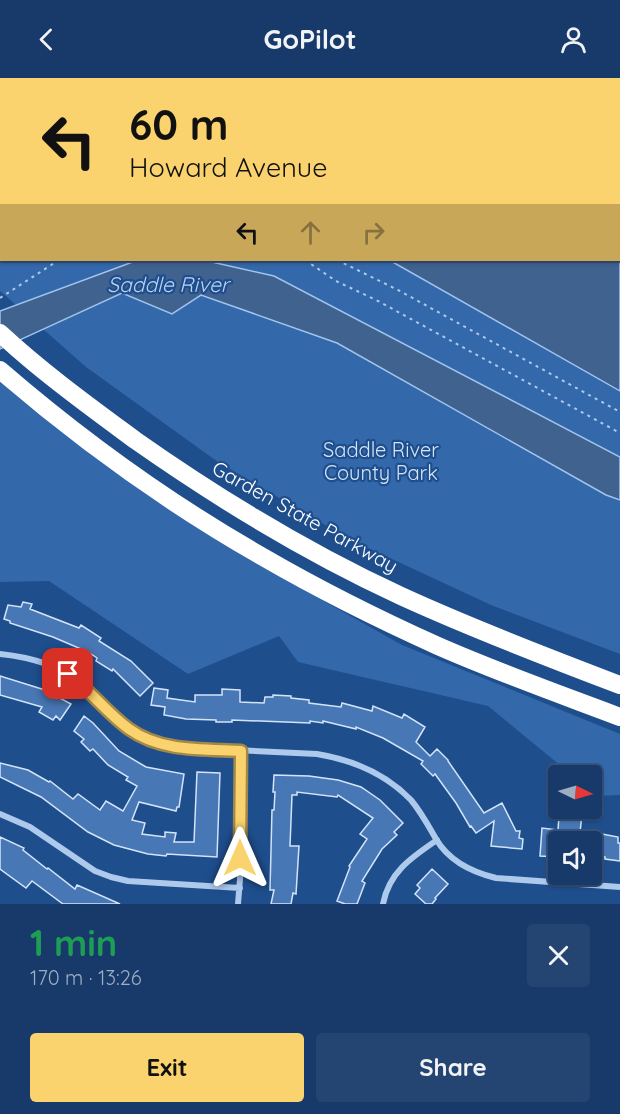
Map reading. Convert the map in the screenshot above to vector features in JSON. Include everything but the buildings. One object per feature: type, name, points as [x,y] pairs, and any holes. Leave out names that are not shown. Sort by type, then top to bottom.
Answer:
[{"type":"highway","name":"Garden State Parkway","points":[[0,333],[39,368],[172,466],[283,535],[400,596],[518,647],[620,685]]},
{"type":"highway","points":[[5,374],[152,487],[262,557],[333,595],[440,646],[500,672],[620,717]]},
{"type":"street","points":[[0,654],[33,660],[68,674],[82,684],[129,729],[159,744],[174,747],[317,754],[357,764],[378,774],[411,800],[436,840],[453,859],[481,875],[620,887]]},
{"type":"street","points":[[238,904],[241,751]]},
{"type":"street","points":[[0,814],[30,827],[95,871],[111,877],[128,881],[240,888]]},
{"type":"street","points":[[383,904],[390,884],[398,871],[436,840]]},
{"type":"path","points":[[0,298],[57,261]]},
{"type":"path","points":[[306,261],[336,281],[378,301],[620,433]]},
{"type":"path","points":[[339,261],[398,290],[620,412]]},
{"type":"green space","points":[[0,261],[135,261],[16,305],[0,291]]},
{"type":"green space","points":[[208,261],[620,261],[620,457],[275,276]]},
{"type":"green space","name":"Saddle River County Park","points":[[122,293],[172,314],[201,295],[337,343],[606,495],[620,500],[620,654],[491,605],[349,539],[218,462],[86,367],[43,329]]},
{"type":"green space","points":[[0,382],[306,591],[402,645],[620,734],[620,795],[602,796],[602,765],[560,765],[488,706],[298,662],[279,636],[188,674],[49,581],[0,582]]},
{"type":"water","name":"Saddle River","points":[[135,261],[207,261],[274,276],[620,457],[620,500],[606,495],[337,343],[201,295],[172,314],[122,293],[0,349],[0,311]]},
{"type":"water","points":[[391,261],[620,261],[620,391]]},
{"type":"route","points":[[68,674],[82,684],[117,719],[143,738],[174,747],[241,751],[240,858]]}]
